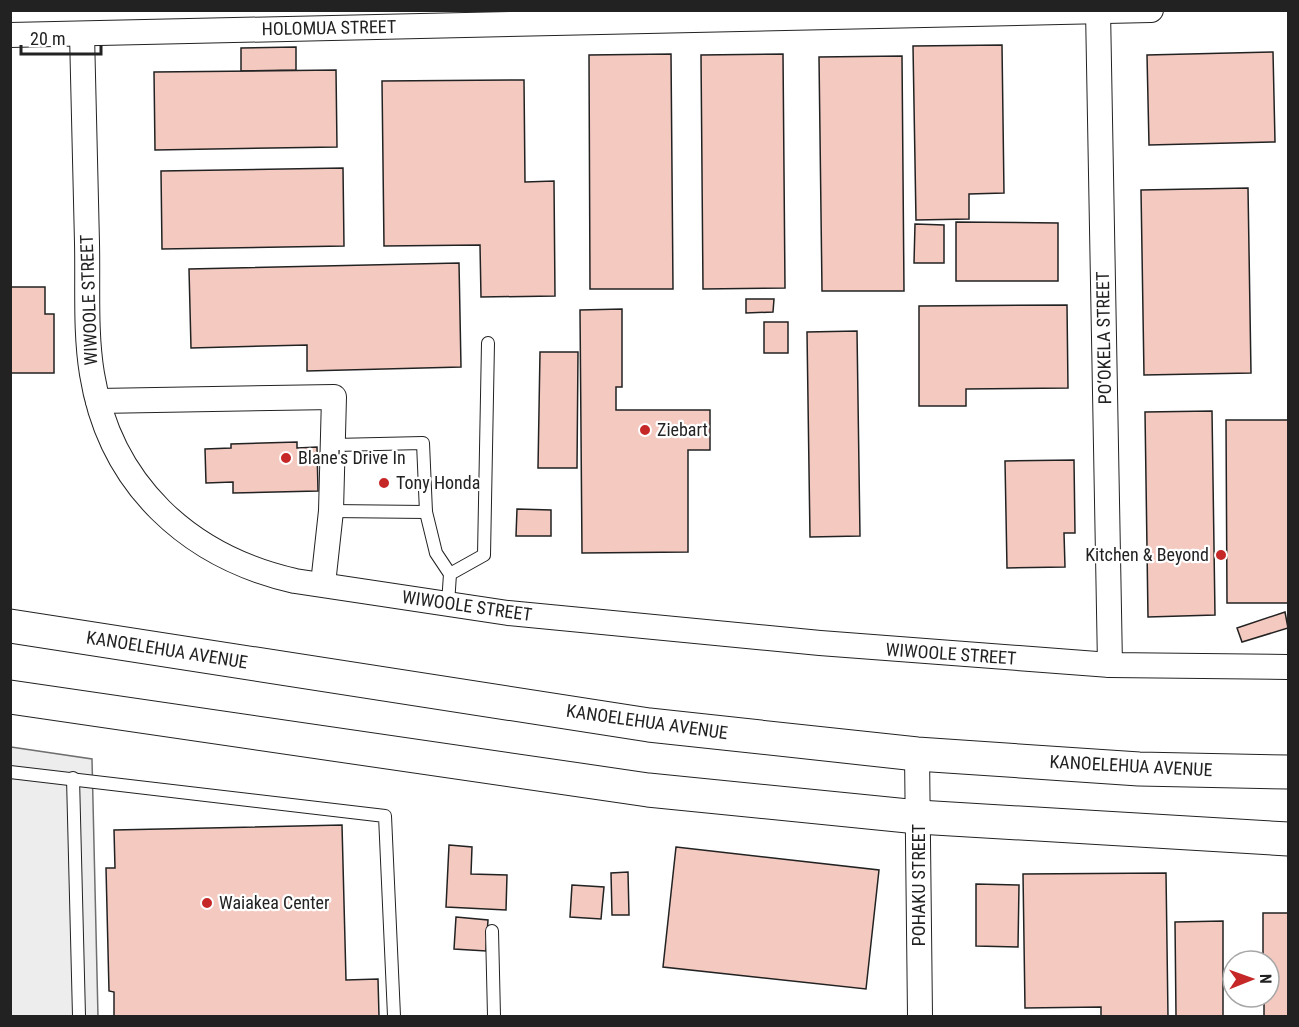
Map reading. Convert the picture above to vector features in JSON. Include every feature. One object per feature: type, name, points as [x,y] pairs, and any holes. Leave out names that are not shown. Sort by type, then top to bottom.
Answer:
[{"type":"highway","name":"KANOELEHUA AVENUE","points":[[10,626],[649,724],[917,754],[1139,768],[1288,772]]},
{"type":"highway","points":[[10,697],[648,790],[918,817],[1288,839]]},
{"type":"street","name":"HOLOMUA STREET","points":[[10,35],[1151,10]]},
{"type":"street","name":"PO‘OKELA STREET","points":[[1098,11],[1110,665]]},
{"type":"street","name":"WIWOOLE STREET","points":[[82,33],[91,374],[106,428],[133,478],[150,500],[192,538],[215,553],[267,575],[508,613],[820,644],[1110,665],[1288,667]]},
{"type":"street","points":[[98,401],[334,397],[331,511],[323,584]]},
{"type":"street","name":"POHAKU STREET","points":[[917,754],[920,1017]]},
{"type":"lane","points":[[450,574],[484,555],[488,343]]},
{"type":"lane","points":[[334,445],[423,443],[426,512],[436,553],[450,574],[448,604]]},
{"type":"lane","points":[[331,511],[426,512]]},
{"type":"lane","points":[[10,772],[385,816],[394,1017]]},
{"type":"lane","points":[[73,778],[79,1017]]},
{"type":"lane","points":[[492,931],[494,1017]]},
{"type":"shaded area","points":[[11,747],[92,759],[98,1016],[11,1016]]},
{"type":"building","points":[[1002,45],[1004,193],[969,194],[969,219],[916,220],[913,46]]},
{"type":"building","points":[[296,47],[296,70],[241,71],[241,48]]},
{"type":"building","points":[[1273,52],[1275,142],[1149,145],[1147,55]]},
{"type":"building","points":[[671,54],[673,289],[590,289],[589,55]]},
{"type":"building","points":[[783,54],[785,288],[703,289],[701,55]]},
{"type":"building","points":[[902,56],[904,291],[822,291],[819,57]]},
{"type":"building","points":[[336,70],[337,147],[155,150],[154,72]]},
{"type":"building","points":[[524,80],[525,182],[554,181],[555,296],[481,297],[480,245],[384,246],[382,81]]},
{"type":"building","points":[[343,168],[344,246],[162,249],[161,171]]},
{"type":"building","points":[[1248,188],[1251,373],[1144,375],[1141,190]]},
{"type":"building","points":[[956,222],[1058,223],[1058,281],[956,281]]},
{"type":"building","points":[[915,224],[944,225],[944,263],[914,263]]},
{"type":"building","points":[[459,263],[461,367],[307,371],[307,345],[191,348],[189,269]]},
{"type":"building","points":[[10,287],[45,287],[45,314],[54,314],[54,373],[10,373]]},
{"type":"building","points":[[746,299],[774,299],[773,312],[746,313]]},
{"type":"building","points":[[1067,305],[1068,388],[966,389],[966,406],[919,406],[919,306]]},
{"type":"building","name":"Ziebart","points":[[622,309],[622,387],[616,387],[616,410],[710,410],[710,450],[688,450],[688,552],[582,553],[580,310]]},
{"type":"building","points":[[764,322],[788,322],[788,353],[764,353]]},
{"type":"building","points":[[857,331],[860,536],[810,537],[807,332]]},
{"type":"building","points":[[540,352],[578,352],[577,468],[538,468]]},
{"type":"building","points":[[1212,411],[1215,615],[1148,617],[1145,412]]},
{"type":"building","points":[[1226,420],[1288,420],[1288,603],[1227,603]]},
{"type":"building","points":[[297,442],[297,448],[317,447],[318,491],[233,493],[233,482],[206,483],[205,449],[231,448],[231,444]]},
{"type":"building","points":[[1074,460],[1075,533],[1064,533],[1065,567],[1007,568],[1005,461]]},
{"type":"building","points":[[517,509],[551,510],[551,536],[516,536]]},
{"type":"building","points":[[1285,612],[1288,628],[1242,642],[1237,628]]},
{"type":"building","points":[[342,825],[346,980],[378,979],[379,1016],[114,1016],[114,992],[109,991],[106,868],[115,868],[114,830]]},
{"type":"building","points":[[449,845],[472,847],[471,874],[507,875],[506,910],[446,907]]},
{"type":"building","points":[[676,847],[879,870],[866,989],[663,967]]},
{"type":"building","points":[[628,872],[629,915],[612,915],[611,873]]},
{"type":"building","points":[[1166,873],[1168,1016],[1101,1016],[1101,1007],[1025,1008],[1023,874]]},
{"type":"building","points":[[976,884],[1019,885],[1018,947],[976,946]]},
{"type":"building","points":[[572,885],[604,887],[601,919],[570,917]]},
{"type":"building","points":[[1263,913],[1288,913],[1288,1016],[1264,1016],[1264,1009],[1281,1009],[1281,949],[1263,949]]},
{"type":"building","points":[[456,917],[488,920],[486,951],[454,949]]},
{"type":"building","points":[[1223,921],[1221,1009],[1223,1009],[1223,1016],[1176,1016],[1175,922]]},
{"type":"place","name":"Ziebart","points":[[645,430]]},
{"type":"place","name":"Blane's Drive In","points":[[286,458]]},
{"type":"place","name":"Tony Honda","points":[[384,483]]},
{"type":"place","name":"Kitchen & Beyond","points":[[1221,555]]},
{"type":"place","name":"Waiakea Center","points":[[207,903]]}]
